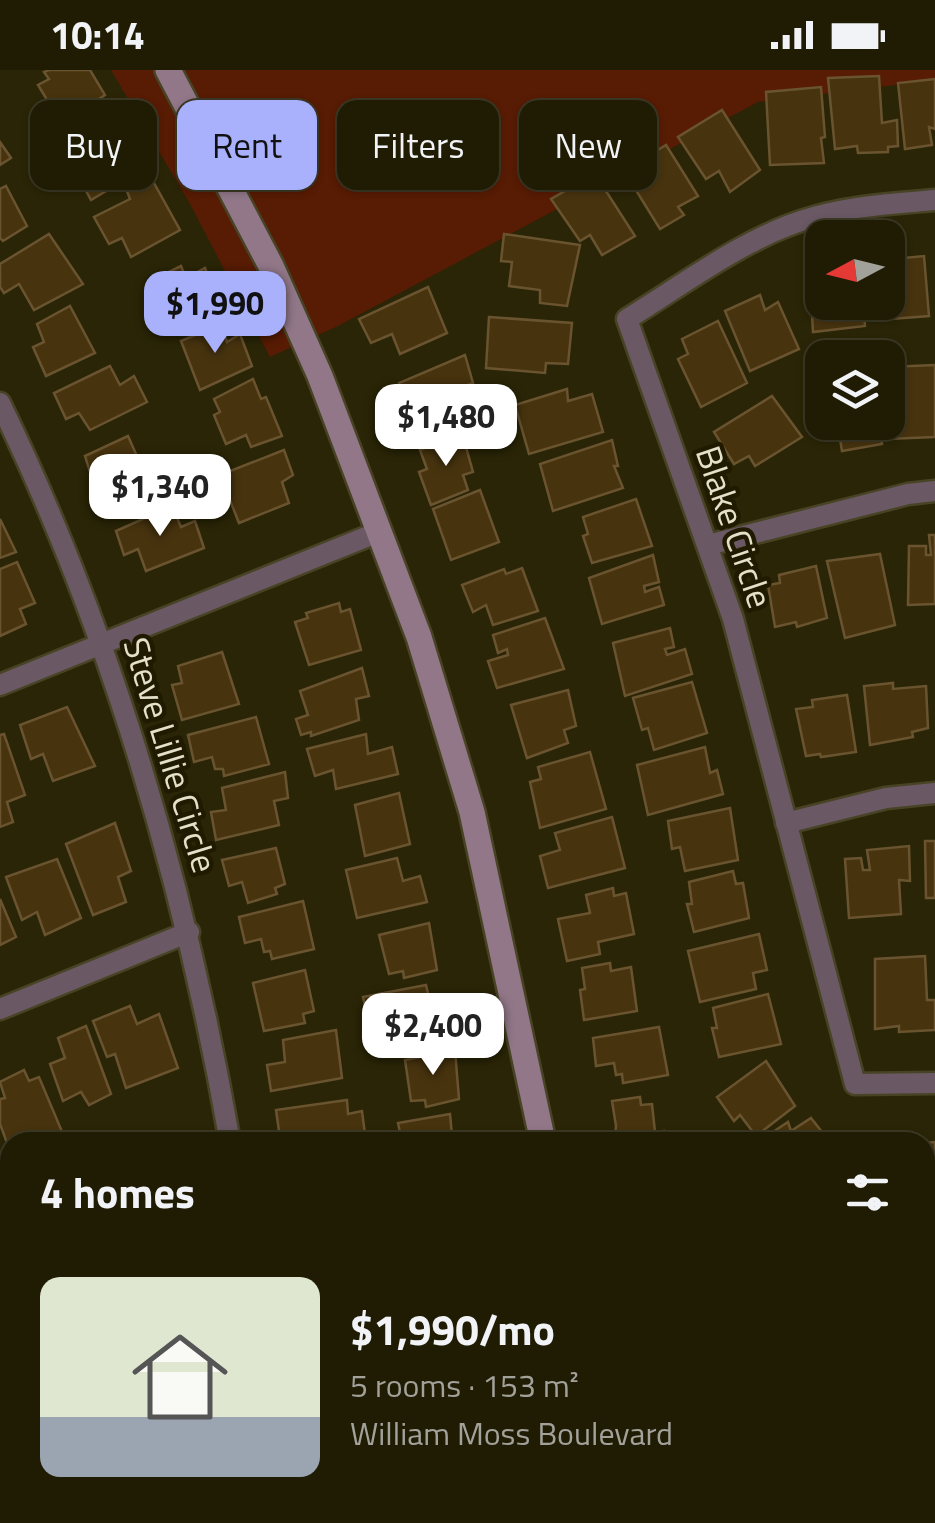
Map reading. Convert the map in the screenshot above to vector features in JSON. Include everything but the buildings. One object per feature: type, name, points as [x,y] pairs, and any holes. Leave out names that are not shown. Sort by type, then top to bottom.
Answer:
[{"type":"street","points":[[168,70],[271,266],[320,376],[419,637],[467,794],[541,1132]]},
{"type":"street","name":"Blake Circle","points":[[935,200],[844,209],[801,220],[762,237],[627,320],[732,619],[855,1084],[935,1083]]},
{"type":"street","name":"Steve Lillie Circle","points":[[0,403],[39,483],[102,642],[154,804],[188,932],[228,1132]]},
{"type":"street","points":[[708,545],[935,490]]},
{"type":"street","points":[[0,686],[381,531]]},
{"type":"street","points":[[786,823],[886,798],[935,793]]},
{"type":"street","points":[[0,1009],[188,932]]},
{"type":"shaded area","points":[[111,70],[935,70],[935,80],[758,102],[657,156],[657,100],[519,100],[519,190],[593,190],[338,326],[270,357],[182,190],[317,190],[317,100],[177,100],[177,182],[157,148],[157,100],[129,100]]}]
